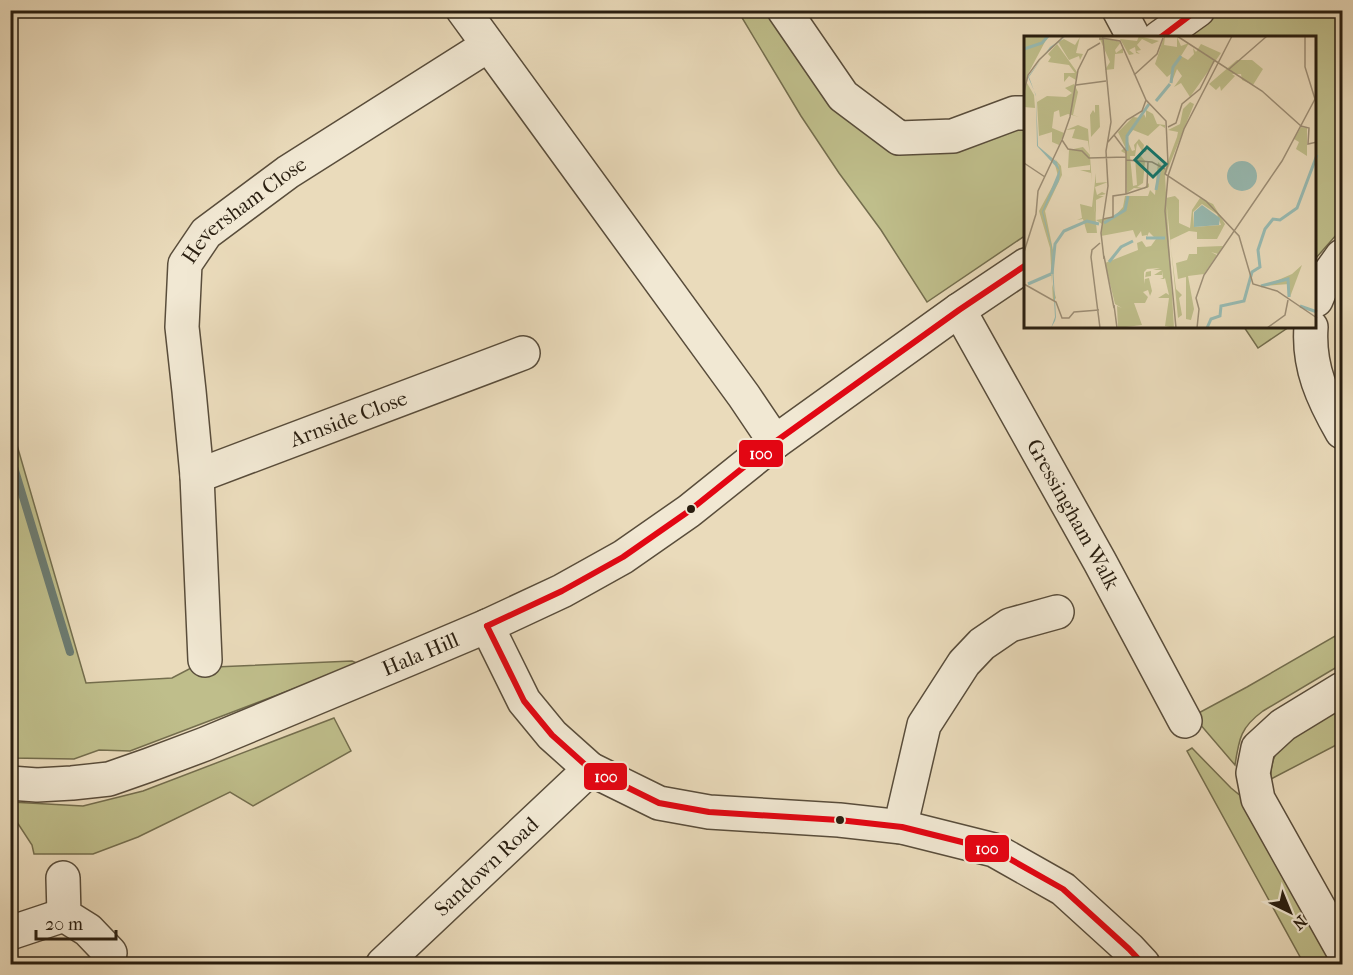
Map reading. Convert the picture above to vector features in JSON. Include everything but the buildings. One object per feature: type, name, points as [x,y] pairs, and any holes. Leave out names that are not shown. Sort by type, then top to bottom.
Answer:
[{"type":"street","points":[[463,10],[744,396],[775,442]]},
{"type":"street","points":[[784,10],[843,96],[899,138],[953,136],[1015,113],[1024,113]]},
{"type":"street","points":[[1119,10],[1133,36]]},
{"type":"street","points":[[1162,36],[1198,10]]},
{"type":"street","name":"Heversham Close","points":[[205,660],[214,619],[182,327],[185,264],[206,233],[288,172],[487,46]]},
{"type":"street","points":[[1317,298],[1324,281],[1342,256]]},
{"type":"street","name":"Hala Hill","points":[[10,783],[37,785],[72,783],[109,778],[149,765],[216,740],[487,626],[562,591],[623,557],[689,511],[775,442],[1024,266]]},
{"type":"street","name":"Gressingham Walk","points":[[959,310],[1100,562],[1185,722]]},
{"type":"street","points":[[1311,328],[1309,344],[1314,371],[1323,396],[1342,432]]},
{"type":"street","name":"Arnside Close","points":[[197,476],[505,351]]},
{"type":"street","points":[[903,826],[904,812],[924,725],[964,663],[982,644],[1010,626],[1057,612]]},
{"type":"street","points":[[487,626],[524,701],[552,735],[590,769],[658,803],[709,812],[903,826],[994,850],[1063,889],[1143,964]]},
{"type":"street","points":[[1342,689],[1283,724],[1258,748],[1253,773],[1258,799],[1342,949]]},
{"type":"street","name":"Sandown Road","points":[[383,964],[590,769]]},
{"type":"street","points":[[63,878],[64,915]]},
{"type":"street","points":[[10,933],[64,915]]},
{"type":"street","points":[[64,915],[88,930],[110,953]]},
{"type":"shaded area","points":[[738,11],[784,11],[899,138],[1024,118],[1024,236],[927,302],[881,230],[801,116]]},
{"type":"shaded area","points":[[1214,11],[1342,11],[1342,231],[1317,257],[1317,36],[1180,36]]},
{"type":"shaded area","points":[[1245,328],[1288,328],[1258,348]]},
{"type":"shaded area","points":[[10,421],[86,683],[172,678],[191,668],[352,661],[359,664],[130,751],[99,750],[74,759],[11,758],[11,722],[14,723],[10,721]]},
{"type":"shaded area","points":[[1342,632],[1342,664],[1263,711],[1250,722],[1242,734],[1235,765],[1193,716],[1247,687]]},
{"type":"shaded area","points":[[1342,707],[1342,742],[1271,779],[1273,760],[1281,746]]},
{"type":"shaded area","points":[[334,718],[351,751],[253,806],[230,792],[138,837],[93,854],[34,854],[32,845],[15,819],[11,819],[11,802],[83,806],[143,791]]},
{"type":"shaded area","points":[[1192,748],[1231,788],[1253,806],[1338,964],[1304,964],[1187,751]]},
{"type":"waterway","points":[[10,454],[70,652]]},
{"type":"transit line","name":"100","points":[[1163,36],[1197,10]]},
{"type":"transit line","name":"100","points":[[487,626],[562,591],[623,557],[689,511],[775,442],[1024,266]]},
{"type":"transit line","name":"100","points":[[487,626],[524,701],[552,735],[590,769],[659,803],[709,812],[839,820],[902,827],[994,850],[1063,889],[1143,964]]}]
